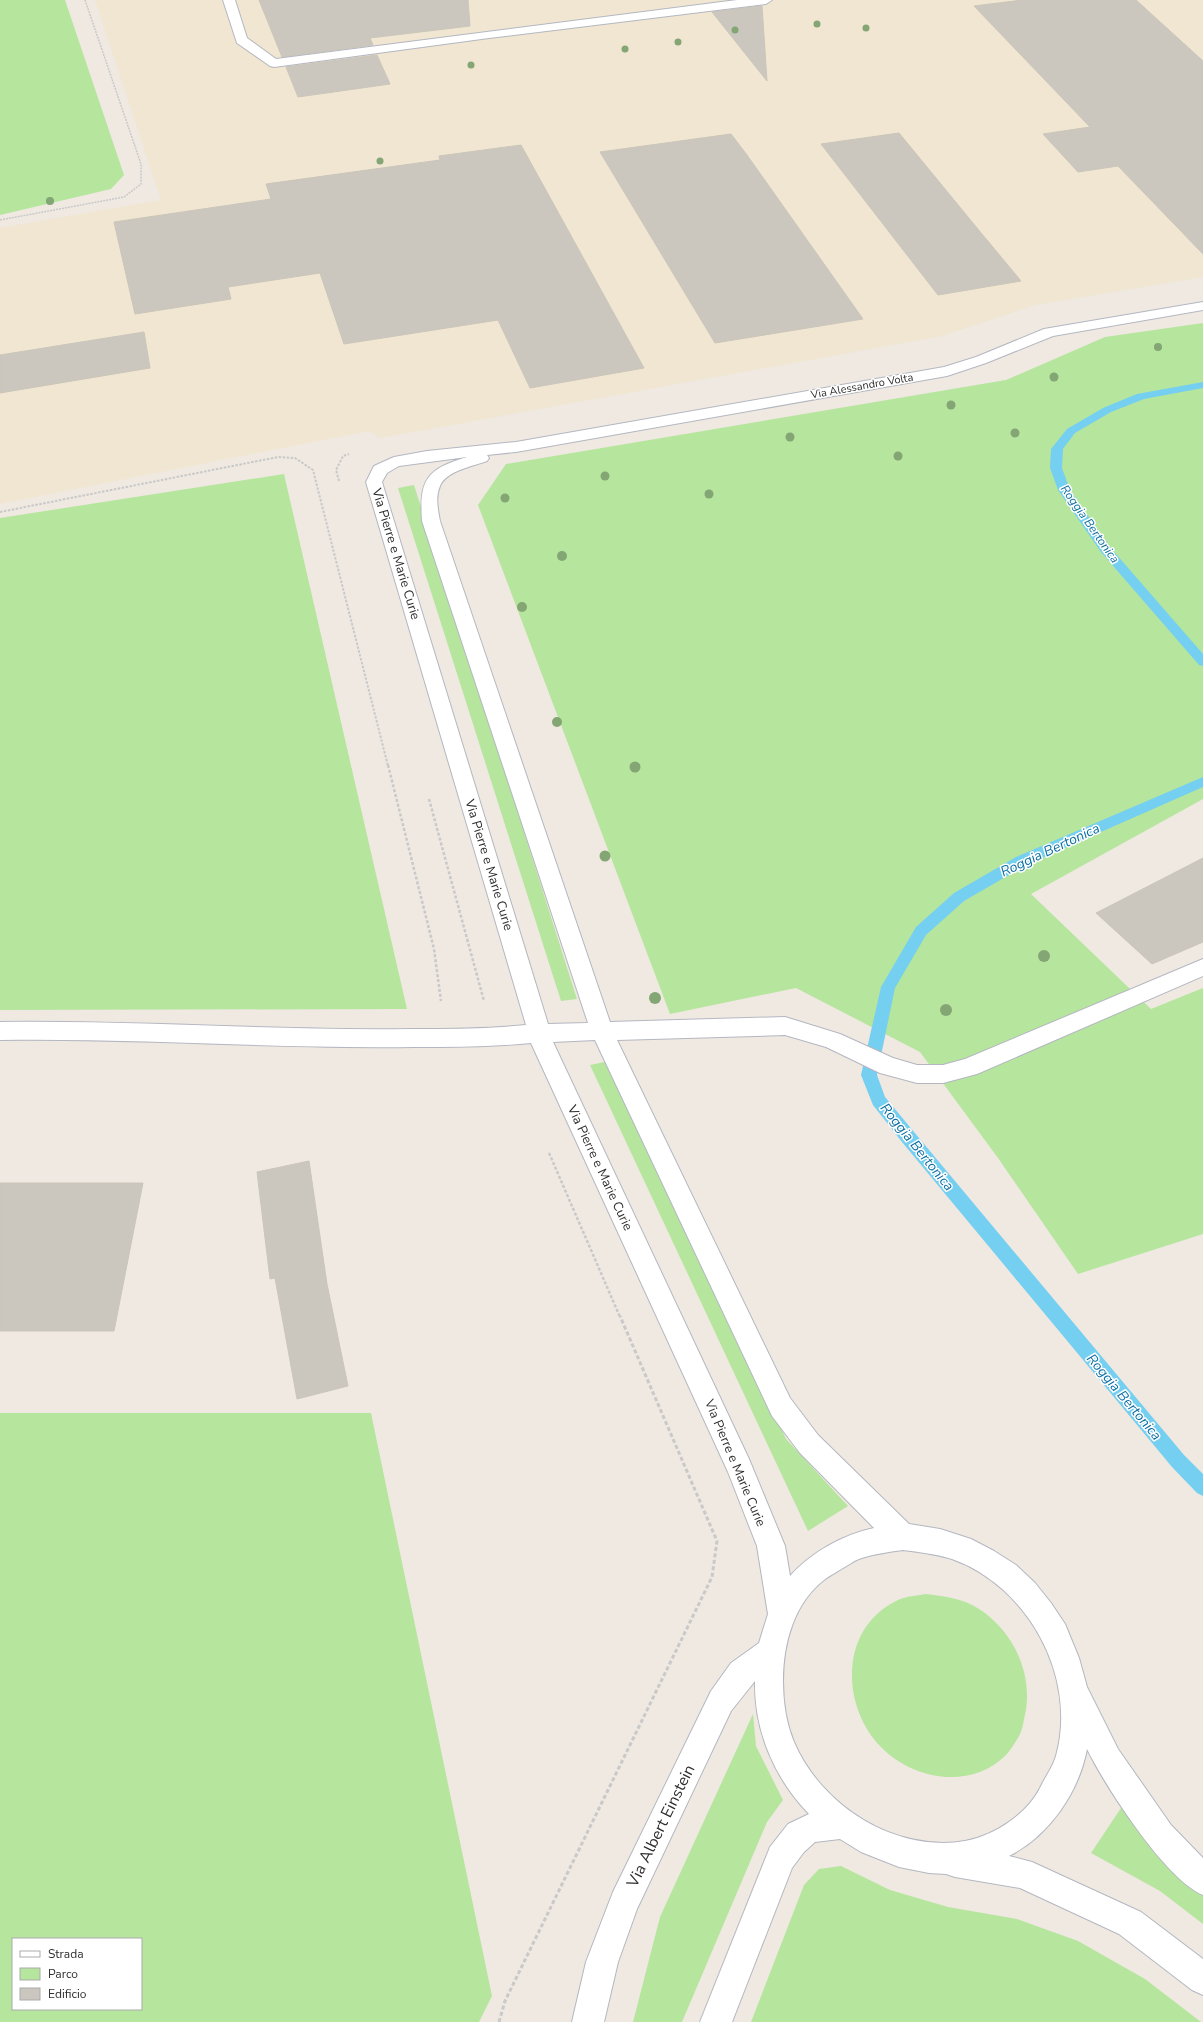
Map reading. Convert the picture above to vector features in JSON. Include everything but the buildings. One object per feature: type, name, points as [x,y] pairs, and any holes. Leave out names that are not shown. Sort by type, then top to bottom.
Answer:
[{"type":"street","points":[[229,0],[241,40],[274,63],[489,34],[766,0]]},
{"type":"street","name":"Via Alessandro Volta","points":[[516,446],[947,371],[981,360],[1049,332],[1203,306]]},
{"type":"street","points":[[516,446],[461,464],[445,472],[432,485],[430,499],[431,521],[603,1033],[781,1407],[809,1444],[903,1537]]},
{"type":"street","name":"Via Pierre e Marie Curie","points":[[516,446],[427,456],[394,462],[380,470],[374,482],[544,1048],[740,1468],[771,1546],[782,1614]]},
{"type":"street","points":[[0,1031],[63,1030],[349,1039],[498,1037],[540,1033],[603,1033],[785,1026],[832,1040],[888,1066],[917,1074],[943,1074],[969,1066],[1203,966]]},
{"type":"street","points":[[1203,1880],[1160,1836],[1108,1759],[1074,1689],[1066,1659],[1054,1631],[1034,1602],[1009,1577],[986,1561],[961,1549],[933,1540],[903,1537],[875,1540],[848,1549],[813,1572],[796,1591],[782,1614],[771,1651],[769,1704],[778,1736],[791,1767],[812,1796],[842,1824],[874,1844],[904,1854],[1021,1873],[1073,1896],[1130,1923],[1203,1979]]},
{"type":"street","name":"Via Albert Einstein","points":[[588,2022],[602,1962],[624,1903],[717,1708],[740,1673],[771,1651]]},
{"type":"street","points":[[934,1858],[973,1855],[1007,1841],[1044,1809],[1069,1763],[1076,1726],[1074,1689]]},
{"type":"street","points":[[716,2022],[781,1858],[789,1844],[798,1834],[811,1828],[824,1824],[842,1824]]},
{"type":"path","points":[[0,220],[124,197],[141,184],[141,164],[85,0]]},
{"type":"path","points":[[340,486],[336,470],[343,456],[354,452]]},
{"type":"path","points":[[0,512],[278,457],[295,458],[313,470],[434,949],[441,999],[441,1038]]},
{"type":"path","points":[[427,792],[488,1014],[498,1037]]},
{"type":"path","points":[[499,2022],[506,2000],[712,1577],[717,1541],[547,1148]]},
{"type":"shaded area","points":[[95,0],[1203,0],[1203,277],[1035,305],[942,336],[380,438],[369,431],[0,504],[0,228],[161,200]]},
{"type":"green space","points":[[0,0],[65,0],[124,175],[111,189],[0,215]]},
{"type":"green space","points":[[1203,323],[1203,799],[1031,894],[1151,1009],[1203,988],[1203,1234],[1078,1274],[998,1158],[920,1052],[796,988],[670,1014],[478,505],[506,464],[1006,380],[1105,337]]},
{"type":"green space","points":[[284,474],[407,1009],[0,1010],[0,518]]},
{"type":"green space","points":[[414,485],[577,999],[561,1001],[398,488]]},
{"type":"green space","points":[[609,1061],[786,1439],[848,1506],[808,1531],[590,1065]]},
{"type":"green space","points":[[0,1413],[371,1413],[492,1996],[479,2022],[0,2022]]},
{"type":"green space","points":[[925,1594],[966,1602],[973,1605],[992,1619],[1003,1630],[1012,1643],[1024,1672],[1027,1688],[1027,1703],[1020,1734],[1005,1756],[991,1767],[975,1774],[959,1777],[941,1776],[924,1773],[908,1767],[893,1758],[880,1746],[867,1729],[858,1709],[853,1688],[852,1667],[856,1647],[865,1628],[879,1612],[898,1600]]},
{"type":"green space","points":[[753,1714],[756,1746],[783,1800],[767,1822],[682,2022],[633,2022],[660,1917]]},
{"type":"green space","points":[[1125,1802],[1171,1871],[1203,1895],[1203,1924],[1160,1891],[1091,1853]]},
{"type":"green space","points":[[841,1866],[890,1890],[948,1907],[1017,1919],[1078,1941],[1145,1979],[1201,2022],[751,2022],[804,1885],[819,1869]]},
{"type":"waterway","name":"Roggia Bertonica","points":[[1203,385],[1141,396],[1107,410],[1071,431],[1057,449],[1056,468],[1064,490],[1105,549],[1203,662]]},
{"type":"waterway","name":"Roggia Bertonica","points":[[1203,782],[1021,861],[959,897],[921,931],[888,987],[869,1075],[879,1100],[908,1137],[1178,1461],[1203,1487]]}]
